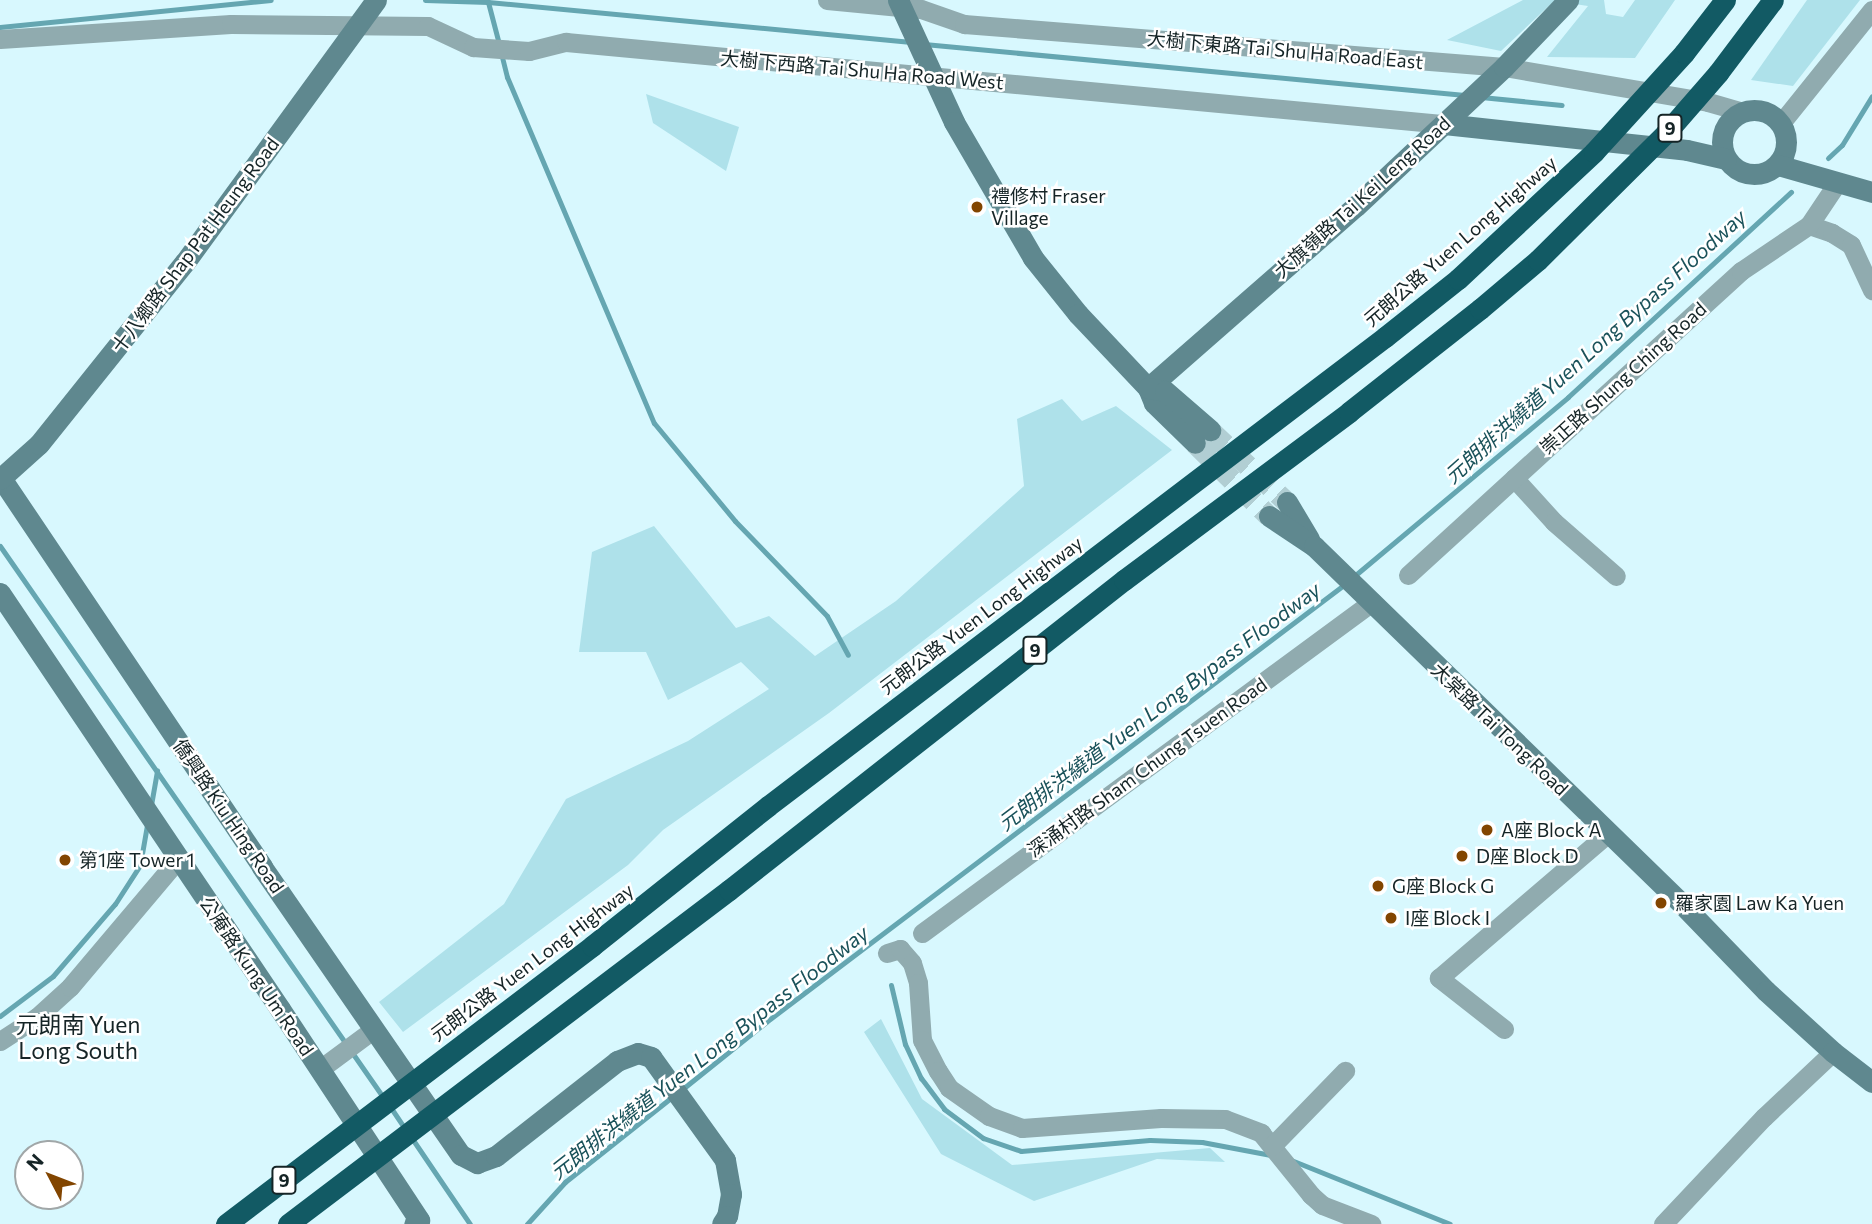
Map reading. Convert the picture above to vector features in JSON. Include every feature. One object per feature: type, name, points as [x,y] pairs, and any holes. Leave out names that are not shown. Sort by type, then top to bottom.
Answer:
[{"type":"highway","name":"元朗公路 Yuen Long Highway","points":[[226,1224],[592,946],[779,798],[1458,279],[1573,173],[1671,68],[1725,0]]},
{"type":"highway","name":"9","points":[[288,1224],[729,890],[1124,580],[1425,354],[1538,260],[1620,180],[1718,73],[1773,0]]},
{"type":"street","name":"大樹下東路 Tai Shu Ha Road East","points":[[827,0],[921,9],[964,24],[1498,71],[1695,99],[1742,111]]},
{"type":"street","name":"大旗嶺路 Tai Kei Leng Road","points":[[1148,388],[1356,206],[1569,0]]},
{"type":"street","points":[[902,8],[931,74],[1000,205],[1033,258],[1078,314],[1148,388],[1154,403],[1203,437]]},
{"type":"street","points":[[1781,123],[1872,10]]},
{"type":"street","name":"大樹下西路 Tai Shu Ha Road West","points":[[0,39],[366,14],[428,26],[473,47],[529,51],[566,42],[884,72],[1449,118],[1687,150],[1726,159],[1735,169],[1747,174],[1764,173],[1778,165]]},
{"type":"street","name":"十八鄉路 Shap Pat Heung Road","points":[[0,477],[39,443],[186,262],[366,14]]},
{"type":"street","points":[[1726,159],[1722,137],[1732,118],[1742,111],[1756,109],[1770,113],[1781,123],[1787,137],[1786,152],[1778,165],[1872,192]]},
{"type":"street","name":"崇正路 Shung Ching Road","points":[[1408,575],[1741,271],[1808,225],[1837,183]]},
{"type":"street","points":[[1808,225],[1832,233],[1851,245],[1872,290]]},
{"type":"street","name":"僑興路 Kiu Hing Road","points":[[0,477],[461,1155],[477,1163],[496,1156],[617,1060],[638,1053],[651,1057],[725,1160],[731,1194],[727,1216],[722,1224]]},
{"type":"street","points":[[1514,478],[1554,522],[1616,576]]},
{"type":"street","name":"大棠路 Tai Tong Road","points":[[1287,502],[1314,546]]},
{"type":"street","name":"大棠路 Tai Tong Road","points":[[1269,516],[1314,546],[1833,1052],[1872,1082]]},
{"type":"street","name":"公庵路 Kung Um Road","points":[[0,593],[137,792],[173,851],[320,1069],[416,1222]]},
{"type":"street","name":"深涌村路 Sham Chung Tsuen Road","points":[[922,933],[1372,602]]},
{"type":"street","points":[[1504,1028],[1439,978],[1607,834]]},
{"type":"street","points":[[0,1041],[37,1017],[69,987],[173,851]]},
{"type":"street","points":[[887,953],[900,949],[912,964],[918,983],[922,1040],[937,1071],[949,1088],[989,1116],[1022,1128],[1161,1118],[1225,1119],[1266,1139],[1296,1178],[1322,1205],[1371,1224]]},
{"type":"street","points":[[320,1069],[374,1029]]},
{"type":"street","points":[[1663,1224],[1764,1117],[1833,1052]]},
{"type":"street","points":[[1266,1139],[1345,1072]]},
{"type":"shaded area","points":[[1523,0],[1604,0],[1606,14],[1623,17],[1635,0],[1675,0],[1635,58],[1547,57],[1588,6],[1554,1],[1501,51],[1447,40]]},
{"type":"shaded area","points":[[1807,0],[1860,0],[1793,86],[1751,80]]},
{"type":"shaded area","points":[[646,94],[739,127],[726,171],[653,123]]},
{"type":"shaded area","points":[[1062,399],[1082,421],[1116,406],[1172,450],[829,713],[663,830],[628,865],[403,1032],[379,1002],[504,904],[566,799],[688,741],[769,689],[741,662],[668,700],[646,652],[579,652],[592,552],[654,526],[736,628],[769,616],[815,656],[896,601],[1024,486],[1017,419]]},
{"type":"shaded area","points":[[881,1019],[922,1099],[1012,1165],[1210,1148],[1225,1162],[1157,1159],[1034,1201],[941,1154],[864,1032]]},
{"type":"waterway","points":[[0,27],[271,0]]},
{"type":"waterway","points":[[425,0],[488,2],[911,42]]},
{"type":"waterway","points":[[488,2],[499,44]]},
{"type":"waterway","points":[[924,44],[1465,95]]},
{"type":"waterway","points":[[501,53],[507,77],[654,423],[735,521],[827,616],[848,655]]},
{"type":"waterway","name":"元朗排洪繞道 Yuen Long Bypass Floodway","points":[[1828,158],[1842,145],[1872,96]]},
{"type":"waterway","points":[[1481,97],[1562,105]]},
{"type":"waterway","name":"元朗排洪繞道 Yuen Long Bypass Floodway","points":[[1353,577],[1568,397],[1791,192]]},
{"type":"waterway","points":[[0,546],[383,1097]]},
{"type":"waterway","name":"元朗排洪繞道 Yuen Long Bypass Floodway","points":[[680,1091],[766,1022],[1345,584]]},
{"type":"waterway","points":[[151,805],[157,771]]},
{"type":"waterway","points":[[0,1016],[53,976],[115,904],[140,865],[147,825]]},
{"type":"waterway","points":[[891,985],[905,1044],[921,1078],[944,1109],[983,1138],[1021,1151],[1150,1140],[1202,1142],[1271,1155]]},
{"type":"waterway","name":"元朗排洪繞道 Yuen Long Bypass Floodway","points":[[527,1224],[565,1182],[672,1097]]},
{"type":"waterway","points":[[389,1105],[405,1129]]},
{"type":"waterway","points":[[411,1137],[470,1224]]},
{"type":"waterway","points":[[1291,1160],[1450,1224]]},
{"type":"tunnel","points":[[1210,430],[1287,502]]},
{"type":"tunnel","points":[[1195,443],[1269,516]]},
{"type":"place","name":"禮修村 Fraser Village","points":[[977,207]]},
{"type":"place","name":"A座 Block A","points":[[1487,830]]},
{"type":"place","name":"D座 Block D","points":[[1462,856]]},
{"type":"place","name":"第1座 Tower 1","points":[[65,860]]},
{"type":"place","name":"G座 Block G","points":[[1378,886]]},
{"type":"place","name":"羅家園 Law Ka Yuen","points":[[1661,903]]},
{"type":"place","name":"I座 Block I","points":[[1391,918]]},
{"type":"district","name":"元朗南 Yuen Long South","points":[[78,1037]]}]
